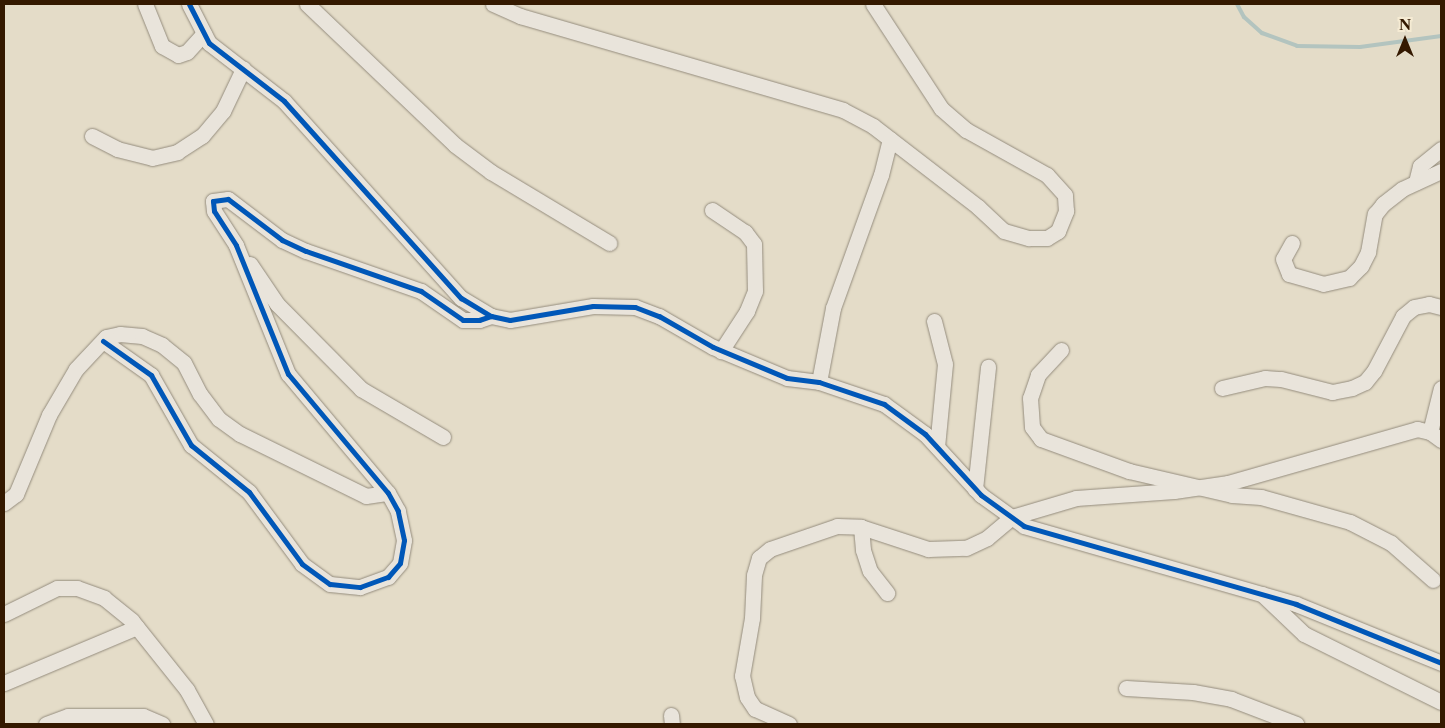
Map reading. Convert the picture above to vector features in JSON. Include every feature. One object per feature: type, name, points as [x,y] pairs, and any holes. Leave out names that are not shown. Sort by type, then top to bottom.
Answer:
[{"type":"street","points":[[145,4],[162,46],[178,55],[187,52],[204,33]]},
{"type":"street","points":[[189,4],[209,43],[284,101],[462,298],[491,316],[510,320],[593,306],[635,307],[721,351],[787,378],[819,382],[884,404],[925,434],[975,489],[1024,526],[1296,604],[1441,663]]},
{"type":"street","points":[[307,4],[455,145],[491,172],[609,243]]},
{"type":"street","points":[[493,4],[520,16],[843,110],[890,139],[1004,231],[1029,238],[1047,238],[1058,231],[1066,211],[1065,195],[1047,175],[966,130],[941,108],[873,4]]},
{"type":"street","points":[[92,136],[117,149],[152,158],[177,152],[202,136],[223,111],[243,69]]},
{"type":"street","points":[[819,382],[832,308],[881,175],[890,139]]},
{"type":"street","points":[[1416,182],[1420,166],[1441,149]]},
{"type":"street","points":[[1292,243],[1283,259],[1288,274],[1324,284],[1349,278],[1361,266],[1368,252],[1376,214],[1402,189],[1441,171]]},
{"type":"street","points":[[443,437],[361,389],[277,304],[214,211],[213,201],[219,198],[228,199],[282,240],[306,251],[422,290],[463,320],[480,320],[491,316]]},
{"type":"street","points":[[712,210],[745,232],[754,244],[755,252],[755,290],[747,312],[721,351]]},
{"type":"street","points":[[102,341],[151,375],[191,445],[249,492],[302,564],[330,584],[360,587],[388,578],[400,563],[404,540],[398,511],[388,492],[288,374],[236,245]]},
{"type":"street","points":[[1222,388],[1264,378],[1282,379],[1332,392],[1352,388],[1365,382],[1374,371],[1403,316],[1414,308],[1429,304],[1441,307]]},
{"type":"street","points":[[934,321],[944,364],[937,447]]},
{"type":"street","points":[[4,503],[16,494],[48,415],[72,377],[102,341],[120,334],[142,336],[162,345],[184,363],[200,394],[219,418],[240,434],[366,496],[388,492]]},
{"type":"street","points":[[1061,350],[1038,375],[1030,398],[1032,427],[1040,440],[1129,471],[1232,496],[1261,497],[1350,522],[1390,543],[1433,580]]},
{"type":"street","points":[[975,489],[988,367]]},
{"type":"street","points":[[789,724],[755,709],[747,697],[742,676],[752,618],[754,575],[760,558],[770,549],[837,526],[861,527],[928,549],[947,551],[966,548],[987,538],[1012,518],[1076,498],[1228,483],[1393,434],[1417,429],[1436,436],[1441,388]]},
{"type":"street","points":[[861,527],[863,550],[870,571],[887,593]]},
{"type":"street","points":[[4,614],[57,588],[77,588],[104,598],[137,627],[187,690],[206,724]]},
{"type":"street","points":[[1262,594],[1304,634],[1441,702]]},
{"type":"street","points":[[4,683],[137,627]]},
{"type":"street","points":[[1126,688],[1193,692],[1231,698],[1296,724]]},
{"type":"street","points":[[46,724],[68,716],[143,716],[162,724]]},
{"type":"waterway","points":[[1237,4],[1244,17],[1262,33],[1297,46],[1360,47],[1441,36]]},
{"type":"cycle path","points":[[189,4],[209,43],[284,101],[461,298],[491,316],[510,320],[593,306],[635,307],[659,316],[713,347],[787,378],[819,382],[884,404],[925,434],[981,495],[1024,526],[1296,604],[1441,663]]},
{"type":"cycle path","points":[[103,341],[151,375],[191,445],[249,492],[302,564],[330,584],[360,587],[388,577],[400,563],[404,540],[398,511],[388,493],[288,374],[236,245],[214,211],[213,201],[228,199],[282,240],[306,251],[421,291],[463,320],[479,320],[491,316]]}]
